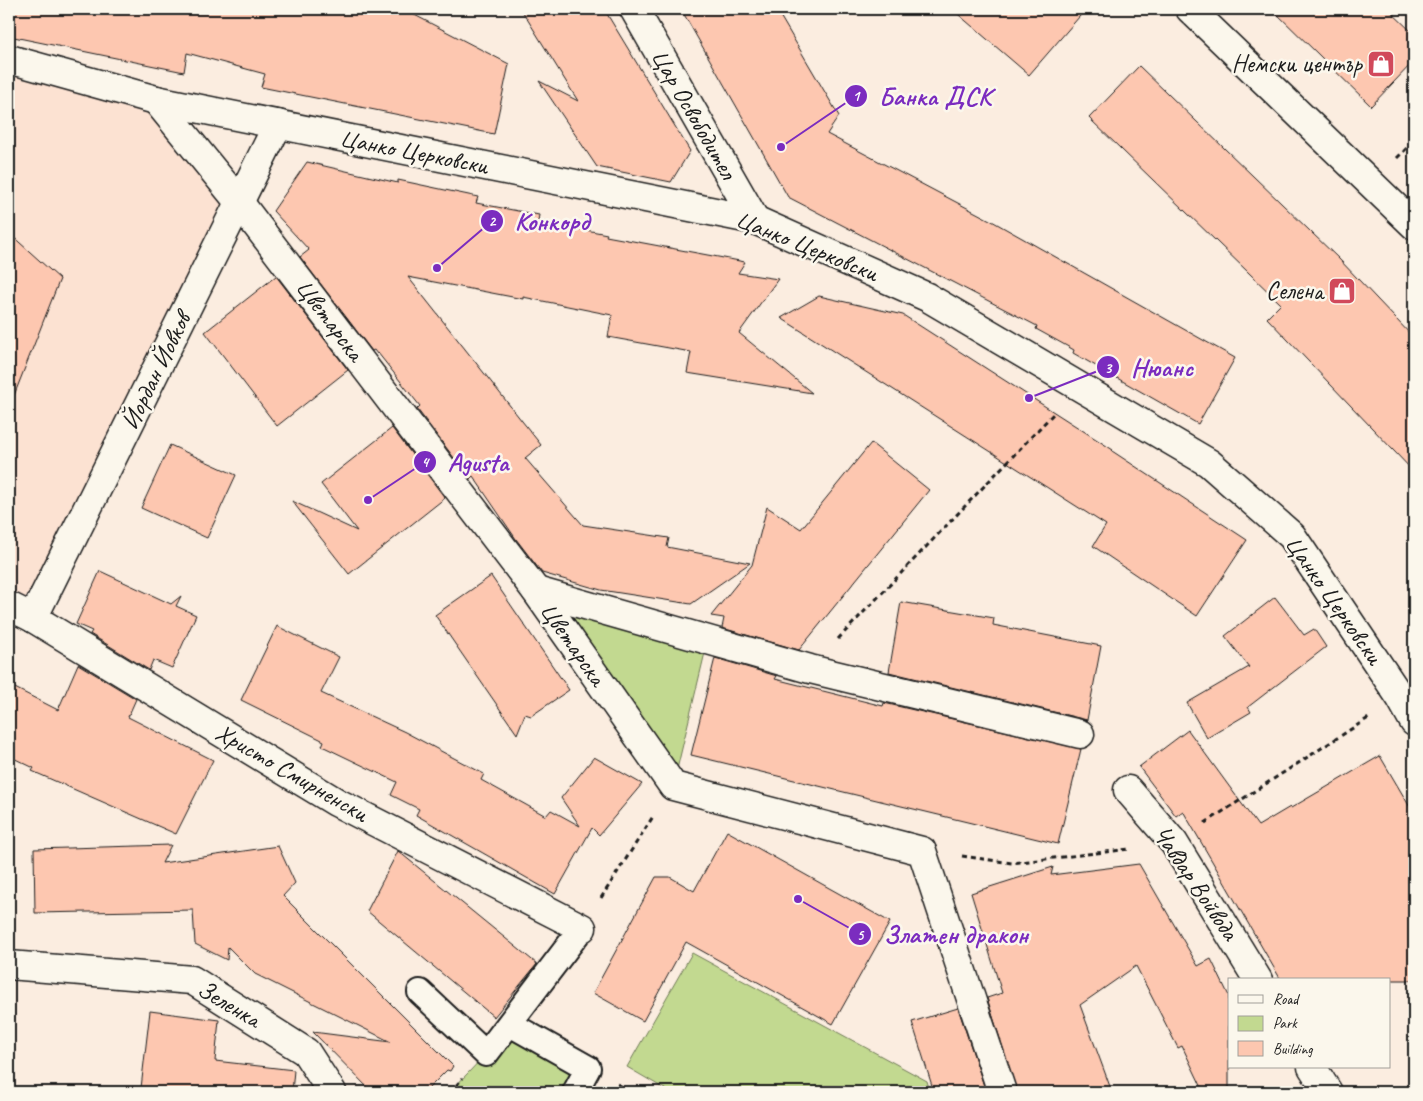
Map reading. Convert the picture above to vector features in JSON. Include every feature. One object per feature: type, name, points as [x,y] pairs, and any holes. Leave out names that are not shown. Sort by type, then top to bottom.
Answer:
[{"type":"street","name":"Цар Освободител","points":[[634,9],[755,220]]},
{"type":"street","points":[[1190,9],[1414,225]]},
{"type":"street","name":"Цанко Церковски","points":[[9,59],[156,100],[755,220],[927,296],[1209,463],[1292,536],[1400,697],[1414,722]]},
{"type":"street","name":"Цветарска","points":[[156,100],[239,202],[536,591],[673,786]]},
{"type":"street","name":"Йордан Йовков","points":[[34,618],[278,124]]},
{"type":"street","points":[[536,591],[810,669],[1080,734]]},
{"type":"street","name":"Христо Смирненски","points":[[9,606],[34,618],[336,802],[582,928]]},
{"type":"street","points":[[673,786],[922,851],[1002,1092]]},
{"type":"street","name":"Чавдар Войвода","points":[[1128,790],[1174,843],[1257,978]]},
{"type":"street","name":"Зеленка","points":[[9,965],[192,980],[306,1052],[332,1092]]},
{"type":"street","points":[[1313,1068],[1328,1092]]},
{"type":"lane","points":[[420,992],[486,1054],[582,928]]},
{"type":"lane","points":[[510,1024],[588,1068],[575,1092]]},
{"type":"path","points":[[810,669],[1080,386]]},
{"type":"path","points":[[582,928],[673,786]]},
{"type":"shaded area","points":[[9,59],[156,100],[239,202],[33,618],[9,606]]},
{"type":"green space","points":[[536,591],[708,640],[673,786]]},
{"type":"green space","points":[[692,953],[927,1081],[930,1092],[670,1092],[627,1067]]},
{"type":"green space","points":[[510,1024],[588,1068],[575,1092],[450,1092],[486,1054]]},
{"type":"building","points":[[9,9],[403,9],[509,64],[494,134],[261,87],[265,74],[187,53],[184,72],[9,36]]},
{"type":"building","points":[[521,9],[604,9],[690,151],[671,182],[597,167],[539,81],[578,101]]},
{"type":"building","points":[[681,9],[776,9],[839,116],[827,134],[990,220],[1235,358],[1198,424],[1073,353],[1074,350],[1036,329],[1037,326],[788,197]]},
{"type":"building","points":[[952,9],[1086,9],[1029,75]]},
{"type":"building","points":[[1272,9],[1388,9],[1414,34],[1414,61],[1371,106]]},
{"type":"building","points":[[1139,66],[1339,259],[1414,338],[1414,472],[1267,318],[1281,304],[1089,118]]},
{"type":"building","points":[[307,162],[398,183],[398,180],[478,197],[476,203],[539,215],[538,221],[607,234],[606,236],[745,262],[738,273],[778,279],[739,333],[812,393],[687,373],[691,352],[608,337],[612,315],[408,277],[541,445],[525,458],[583,525],[669,538],[667,547],[750,563],[691,604],[601,590],[542,573],[473,476],[470,479],[417,409],[420,406],[378,353],[374,350],[372,351],[300,257],[309,250],[273,211]]},
{"type":"building","points":[[9,233],[60,279],[11,403],[9,403]]},
{"type":"building","points":[[276,276],[348,370],[277,426],[205,332]]},
{"type":"building","points":[[819,296],[903,315],[1113,450],[1247,540],[1197,616],[1093,546],[1106,525],[781,318]]},
{"type":"building","points":[[392,428],[445,498],[349,574],[292,501],[357,531],[321,484]]},
{"type":"building","points":[[871,443],[929,490],[799,650],[722,628],[724,618],[711,616],[752,565],[767,507],[801,529]]},
{"type":"building","points":[[170,445],[236,475],[207,538],[141,508]]},
{"type":"building","points":[[100,571],[171,604],[181,596],[176,606],[196,615],[172,668],[153,660],[149,670],[90,634],[92,631],[76,624]]},
{"type":"building","points":[[491,576],[569,690],[531,716],[525,714],[517,734],[435,615]]},
{"type":"building","points":[[1275,597],[1304,635],[1314,629],[1326,647],[1248,707],[1251,712],[1207,738],[1187,703],[1249,667],[1225,636]]},
{"type":"building","points":[[901,602],[994,618],[993,625],[1101,646],[1087,720],[889,672]]},
{"type":"building","points":[[277,626],[339,657],[321,693],[405,732],[484,774],[481,780],[546,816],[551,810],[580,826],[561,798],[594,757],[642,784],[599,835],[592,828],[555,894],[416,815],[419,809],[391,795],[397,782],[322,746],[324,741],[241,700]]},
{"type":"building","points":[[715,658],[777,676],[775,679],[883,706],[884,703],[1081,749],[1058,844],[691,755]]},
{"type":"building","points":[[78,664],[136,699],[128,717],[213,760],[176,834],[32,771],[34,768],[9,756],[9,685],[58,710]]},
{"type":"building","points":[[1188,730],[1258,826],[1380,756],[1414,814],[1414,980],[1390,980],[1390,978],[1280,978],[1183,811],[1176,816],[1139,767]]},
{"type":"building","points":[[727,831],[890,922],[833,1024],[686,942],[643,1021],[593,993],[656,877],[670,877],[694,891]]},
{"type":"building","points":[[171,845],[162,863],[278,846],[295,883],[283,896],[453,1066],[450,1071],[447,1070],[425,1092],[372,1092],[313,1032],[391,1042],[255,974],[228,947],[227,960],[195,944],[193,910],[35,913],[34,849]]},
{"type":"building","points":[[398,851],[537,964],[494,1017],[367,911]]},
{"type":"building","points":[[1139,864],[1198,966],[1211,959],[1228,994],[1229,1092],[1204,1092],[1182,1046],[1178,1048],[1136,966],[1080,1005],[1112,1092],[1017,1092],[987,998],[1002,993],[971,893],[1053,867],[1051,875]]},
{"type":"building","points":[[958,1008],[986,1092],[934,1092],[912,1022]]},
{"type":"building","points":[[150,1011],[219,1020],[215,1061],[294,1070],[292,1092],[170,1092],[141,1088]]},
{"type":"place","name":"Немски център","points":[[1381,64]]},
{"type":"place","name":"Банка ДСК","points":[[781,147]]},
{"type":"place","name":"Конкорд","points":[[437,268]]},
{"type":"place","name":"Селена","points":[[1342,291]]},
{"type":"place","name":"Нюанс","points":[[1029,398]]},
{"type":"place","name":"Agusta","points":[[368,500]]},
{"type":"place","name":"Златен дракон","points":[[798,899]]}]
